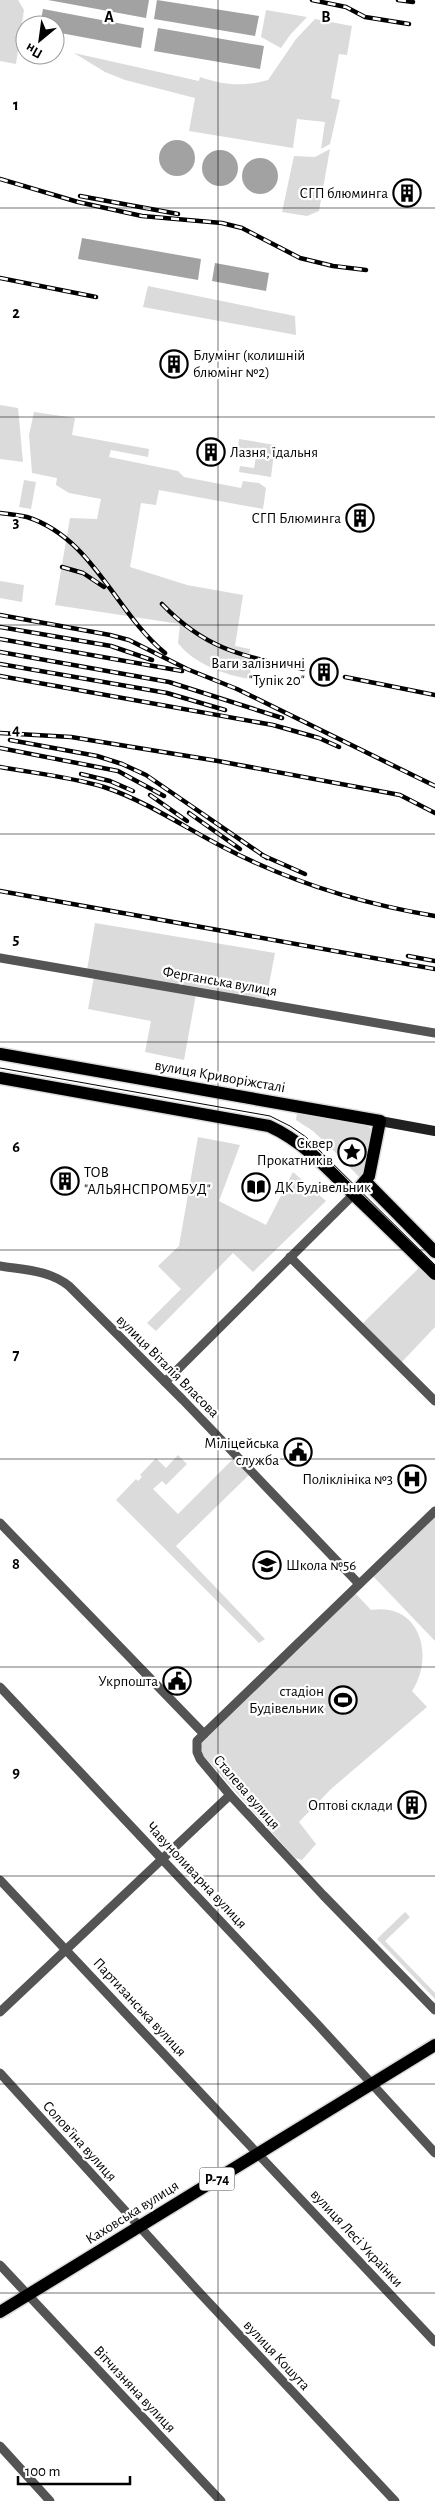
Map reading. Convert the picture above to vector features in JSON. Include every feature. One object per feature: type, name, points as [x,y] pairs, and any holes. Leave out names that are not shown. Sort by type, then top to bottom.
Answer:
[{"type":"main road","name":"вулиця Криворіжсталі","points":[[0,1054],[435,1131]]},
{"type":"main road","points":[[0,1078],[270,1126],[305,1148],[435,1274]]},
{"type":"main road","points":[[354,1194],[366,1182],[372,1169],[380,1121]]},
{"type":"main road","points":[[366,1182],[435,1252]]},
{"type":"main road","name":"Каховська вулиця","points":[[0,2312],[435,2045]]},
{"type":"street","name":"Ферганська вулиця","points":[[0,958],[435,1033]]},
{"type":"street","points":[[165,1382],[354,1194]]},
{"type":"street","points":[[290,1257],[435,1401]]},
{"type":"street","name":"вулиця Віталія Власова","points":[[0,1266],[58,1277],[165,1382],[359,1584]]},
{"type":"street","points":[[0,1523],[204,1734],[435,1511]]},
{"type":"street","name":"Чавуноливарна вулиця","points":[[0,1687],[164,1860],[435,2153]]},
{"type":"street","name":"Сталева вулиця","points":[[204,1734],[197,1741],[197,1752],[230,1795],[323,1895],[435,2010]]},
{"type":"street","points":[[0,2012],[164,1860],[230,1795]]},
{"type":"street","name":"Партизанська вулиця","points":[[0,1880],[258,2153]]},
{"type":"street","name":"Соловʼїна вулиця","points":[[0,2073],[140,2227]]},
{"type":"street","name":"вулиця Лесі Українки","points":[[258,2153],[435,2342]]},
{"type":"street","name":"вулиця Кошута","points":[[140,2227],[395,2501]]},
{"type":"street","name":"Вітчизняна вулиця","points":[[0,2265],[221,2501]]},
{"type":"street","points":[[0,2446],[50,2501]]},
{"type":"shaded area","points":[[0,0],[18,0],[24,10],[23,15],[15,15],[15,64],[0,61]]},
{"type":"shaded area","points":[[48,0],[149,0],[146,18]]},
{"type":"shaded area","points":[[157,0],[259,16],[255,36],[154,19]]},
{"type":"shaded area","points":[[43,9],[144,28],[141,48],[65,34],[65,15],[42,15]]},
{"type":"shaded area","points":[[266,10],[307,17],[281,48],[261,37]]},
{"type":"shaded area","points":[[315,19],[352,26],[347,55],[339,54],[331,98],[340,100],[330,144],[321,149],[325,122],[297,119],[293,148],[189,131],[195,98],[125,80],[105,72],[74,53],[199,81],[200,77],[217,82],[250,84],[268,80],[296,39]]},
{"type":"shaded area","points":[[158,28],[264,46],[260,69],[154,51]]},
{"type":"shaded area","points":[[177,140],[184,141],[190,145],[194,151],[194,165],[190,171],[184,175],[177,176],[170,175],[164,171],[160,165],[159,158],[160,151],[164,145],[170,141]]},
{"type":"shaded area","points":[[330,149],[319,211],[307,216],[282,212],[294,156],[315,157]]},
{"type":"shaded area","points":[[220,150],[227,151],[233,155],[237,161],[237,175],[233,181],[227,185],[220,186],[213,185],[207,181],[203,175],[202,168],[203,161],[207,155],[213,151]]},
{"type":"shaded area","points":[[260,158],[267,159],[273,163],[277,169],[277,183],[273,189],[267,193],[260,194],[253,193],[247,189],[243,183],[242,176],[243,169],[247,163],[253,159]]},
{"type":"shaded area","points":[[82,238],[201,259],[198,280],[78,259]]},
{"type":"shaded area","points":[[215,263],[269,273],[266,291],[212,281]]},
{"type":"shaded area","points":[[148,286],[295,316],[296,335],[143,307]]},
{"type":"shaded area","points":[[0,405],[18,408],[23,462],[0,459]]},
{"type":"shaded area","points":[[34,412],[75,418],[72,435],[149,449],[148,457],[111,450],[109,457],[178,471],[184,477],[241,488],[243,481],[259,483],[266,488],[263,509],[159,490],[156,505],[141,503],[130,567],[187,585],[243,595],[235,646],[250,649],[250,679],[230,675],[201,663],[192,657],[178,643],[180,624],[55,605],[70,518],[97,519],[101,499],[69,493],[56,485],[57,478],[32,473],[29,435]]},
{"type":"shaded area","points":[[239,439],[275,445],[271,477],[239,472],[240,466],[254,468],[257,452],[238,449]]},
{"type":"shaded area","points":[[24,480],[36,482],[31,509],[19,507]]},
{"type":"shaded area","points":[[0,581],[24,585],[22,602],[0,598]]},
{"type":"shaded area","points":[[95,923],[275,953],[266,1000],[87,970]]},
{"type":"shaded area","points":[[94,977],[196,994],[184,1060],[145,1052],[151,1021],[88,1009]]},
{"type":"shaded area","name":"Сквер Прокатників","points":[[301,1112],[366,1124],[372,1130],[364,1175],[361,1179],[313,1131],[296,1120],[297,1113]]},
{"type":"shaded area","points":[[198,1137],[240,1145],[219,1201],[266,1225],[293,1172],[326,1201],[253,1272],[233,1253],[156,1331],[147,1323],[181,1289],[158,1266],[179,1246]]},
{"type":"shaded area","points":[[424,1263],[435,1274],[435,1327],[399,1365],[360,1326]]},
{"type":"shaded area","points":[[178,1455],[187,1464],[166,1485],[162,1481],[153,1489],[178,1514],[236,1456],[252,1472],[176,1546],[265,1639],[259,1643],[116,1500],[136,1479],[138,1481],[142,1477],[140,1475],[156,1458],[166,1468]]},
{"type":"shaded area","points":[[435,1511],[435,1641],[370,1573]]},
{"type":"shaded area","name":"стадіон Будівельник","points":[[355,1593],[371,1610],[388,1610],[401,1614],[412,1623],[422,1648],[422,1662],[419,1677],[412,1691],[427,1707],[331,1789],[299,1822],[316,1844],[302,1860],[295,1858],[202,1754],[200,1742]]},
{"type":"shaded area","points":[[405,1912],[410,1917],[385,1941],[435,1993],[435,1999],[377,1939]]},
{"type":"tram line","points":[[0,1068],[270,1116],[306,1137],[435,1265]]},
{"type":"railway","points":[[312,0],[346,7],[365,17],[409,24]]},
{"type":"railway","points":[[398,0],[413,2]]},
{"type":"railway","points":[[0,179],[78,202],[142,216],[222,223],[242,228],[300,258],[333,266],[366,270]]},
{"type":"railway","points":[[80,196],[178,214]]},
{"type":"railway","points":[[0,278],[96,297]]},
{"type":"railway","points":[[0,513],[27,517],[50,527],[69,541],[86,558],[147,636],[165,653]]},
{"type":"railway","points":[[62,567],[83,573],[104,587]]},
{"type":"railway","points":[[162,604],[194,632],[227,649],[262,660],[303,669]]},
{"type":"railway","points":[[0,615],[129,640],[187,669],[237,689],[435,786]]},
{"type":"railway","points":[[0,627],[111,646],[152,660]]},
{"type":"railway","points":[[0,639],[182,671]]},
{"type":"railway","points":[[0,652],[169,682],[282,718]]},
{"type":"railway","points":[[0,664],[167,693],[225,710]]},
{"type":"railway","points":[[0,676],[273,725],[319,738],[339,747]]},
{"type":"railway","points":[[345,677],[435,695]]},
{"type":"railway","points":[[0,733],[71,737],[218,761],[400,795],[435,813]]},
{"type":"railway","points":[[10,740],[97,756],[122,764],[146,775],[267,858]]},
{"type":"railway","points":[[0,748],[118,771],[164,796]]},
{"type":"railway","points":[[0,767],[66,778],[104,787],[135,799],[248,859],[300,881],[353,898],[435,916]]},
{"type":"railway","points":[[81,774],[110,781],[133,791]]},
{"type":"railway","points":[[150,795],[187,821]]},
{"type":"railway","points":[[189,813],[240,849]]},
{"type":"railway","points":[[262,855],[305,874]]},
{"type":"railway","points":[[0,891],[435,969]]},
{"type":"railway","points":[[408,956],[435,961]]},
{"type":"place","name":"СГП блюминга","points":[[407,193]]},
{"type":"place","name":"Блумінг (колишній блюмінг №2)","points":[[174,364]]},
{"type":"place","name":"Лазня, їдальня","points":[[211,452]]},
{"type":"place","name":"СГП Блюминга","points":[[360,518]]},
{"type":"place","name":"Ваги залізничні \"Тупік 20\"","points":[[324,672]]},
{"type":"place","name":"Сквер Прокатників","points":[[352,1152]]},
{"type":"place","name":"ТОВ \"АЛЬЯНСПРОМБУД\"","points":[[65,1181]]},
{"type":"place","name":"ДК Будівельник","points":[[256,1187]]},
{"type":"place","name":"Міліцейська служба","points":[[298,1452]]},
{"type":"place","name":"Поліклініка №3","points":[[412,1479]]},
{"type":"place","name":"Школа №56","points":[[267,1565]]},
{"type":"place","name":"Укрпошта","points":[[177,1681]]},
{"type":"place","name":"стадіон Будівельник","points":[[343,1700]]},
{"type":"place","name":"Оптові склади","points":[[412,1805]]}]
